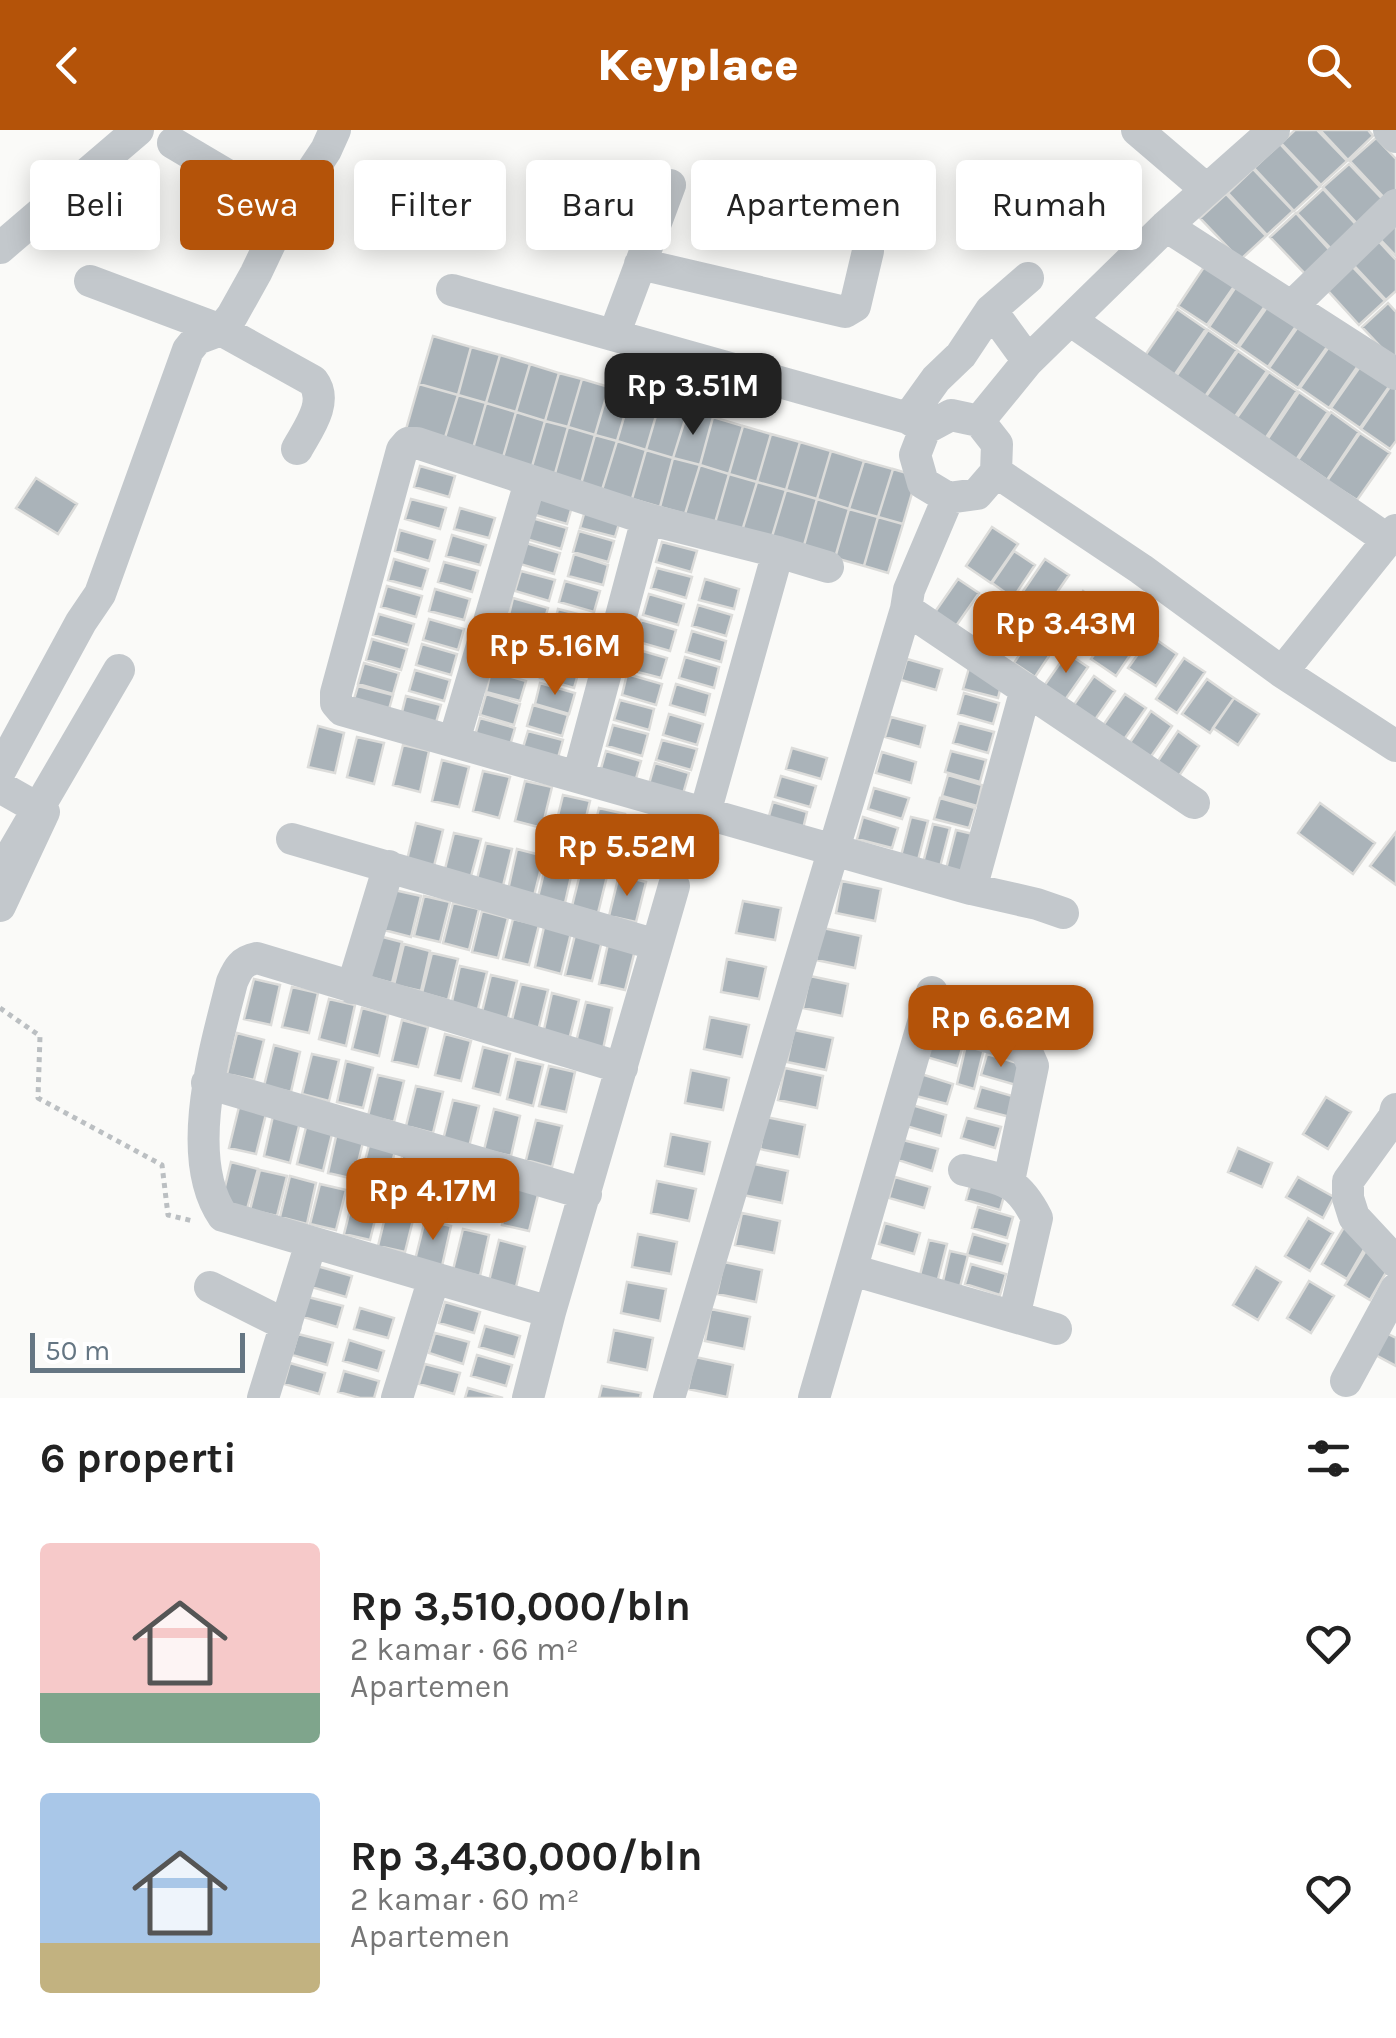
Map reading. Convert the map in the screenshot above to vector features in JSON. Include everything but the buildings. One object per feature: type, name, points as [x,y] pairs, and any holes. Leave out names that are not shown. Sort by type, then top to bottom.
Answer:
[{"type":"street","points":[[0,248],[138,130]]},
{"type":"street","points":[[319,160],[335,130]]},
{"type":"street","points":[[1136,130],[1206,189]]},
{"type":"street","points":[[979,421],[1028,360],[1166,226],[1274,130]]},
{"type":"street","points":[[1389,130],[1396,138]]},
{"type":"street","points":[[173,143],[202,160]]},
{"type":"street","points":[[1292,306],[1396,205]]},
{"type":"street","points":[[1166,226],[1396,374]]},
{"type":"street","points":[[0,771],[100,594],[188,350],[197,339],[221,330],[266,250]]},
{"type":"street","points":[[614,335],[645,250]]},
{"type":"street","points":[[640,264],[844,312],[855,306],[868,251]]},
{"type":"street","points":[[452,290],[917,423],[951,415],[979,421],[997,444],[996,472],[977,494],[948,498],[923,482],[914,455],[917,423],[936,379],[961,355],[991,310],[1028,278]]},
{"type":"street","points":[[90,280],[221,330],[312,381],[320,390],[320,400],[297,449]]},
{"type":"street","points":[[991,310],[1028,360]]},
{"type":"street","points":[[1070,320],[1392,535],[1282,672]]},
{"type":"street","points":[[828,567],[646,519],[408,443],[402,450],[336,703],[342,710],[1063,913]]},
{"type":"street","points":[[996,472],[1141,569],[1282,672],[1396,746]]},
{"type":"street","points":[[454,741],[530,482]]},
{"type":"street","points":[[669,1398],[909,590],[948,498]]},
{"type":"street","points":[[578,776],[646,519]]},
{"type":"street","points":[[705,813],[778,552]]},
{"type":"street","points":[[906,609],[1194,803]]},
{"type":"street","points":[[0,874],[119,670],[44,812],[0,906]]},
{"type":"street","points":[[970,889],[1026,690]]},
{"type":"street","points":[[0,787],[44,812]]},
{"type":"street","points":[[292,839],[657,945]]},
{"type":"street","points":[[352,988],[389,866]]},
{"type":"street","points":[[528,1398],[674,886]]},
{"type":"street","points":[[550,1312],[223,1216],[214,1203],[203,1150],[207,1083],[232,982],[244,961],[256,958],[622,1068]]},
{"type":"street","points":[[816,1398],[928,1006],[1026,1050],[1033,1066],[1009,1181]]},
{"type":"street","points":[[207,1083],[586,1194]]},
{"type":"street","points":[[1395,1115],[1348,1181],[1348,1198],[1354,1217],[1396,1262]]},
{"type":"street","points":[[964,1170],[1009,1181],[1028,1199],[1038,1218],[1014,1317]]},
{"type":"street","points":[[263,1398],[312,1244]]},
{"type":"street","points":[[852,1270],[1056,1329]]},
{"type":"street","points":[[397,1398],[434,1278]]},
{"type":"street","points":[[210,1287],[286,1325]]},
{"type":"street","points":[[1346,1381],[1396,1289]]},
{"type":"path","points":[[0,1008],[40,1036],[38,1098],[162,1164],[168,1215],[206,1224]]}]
